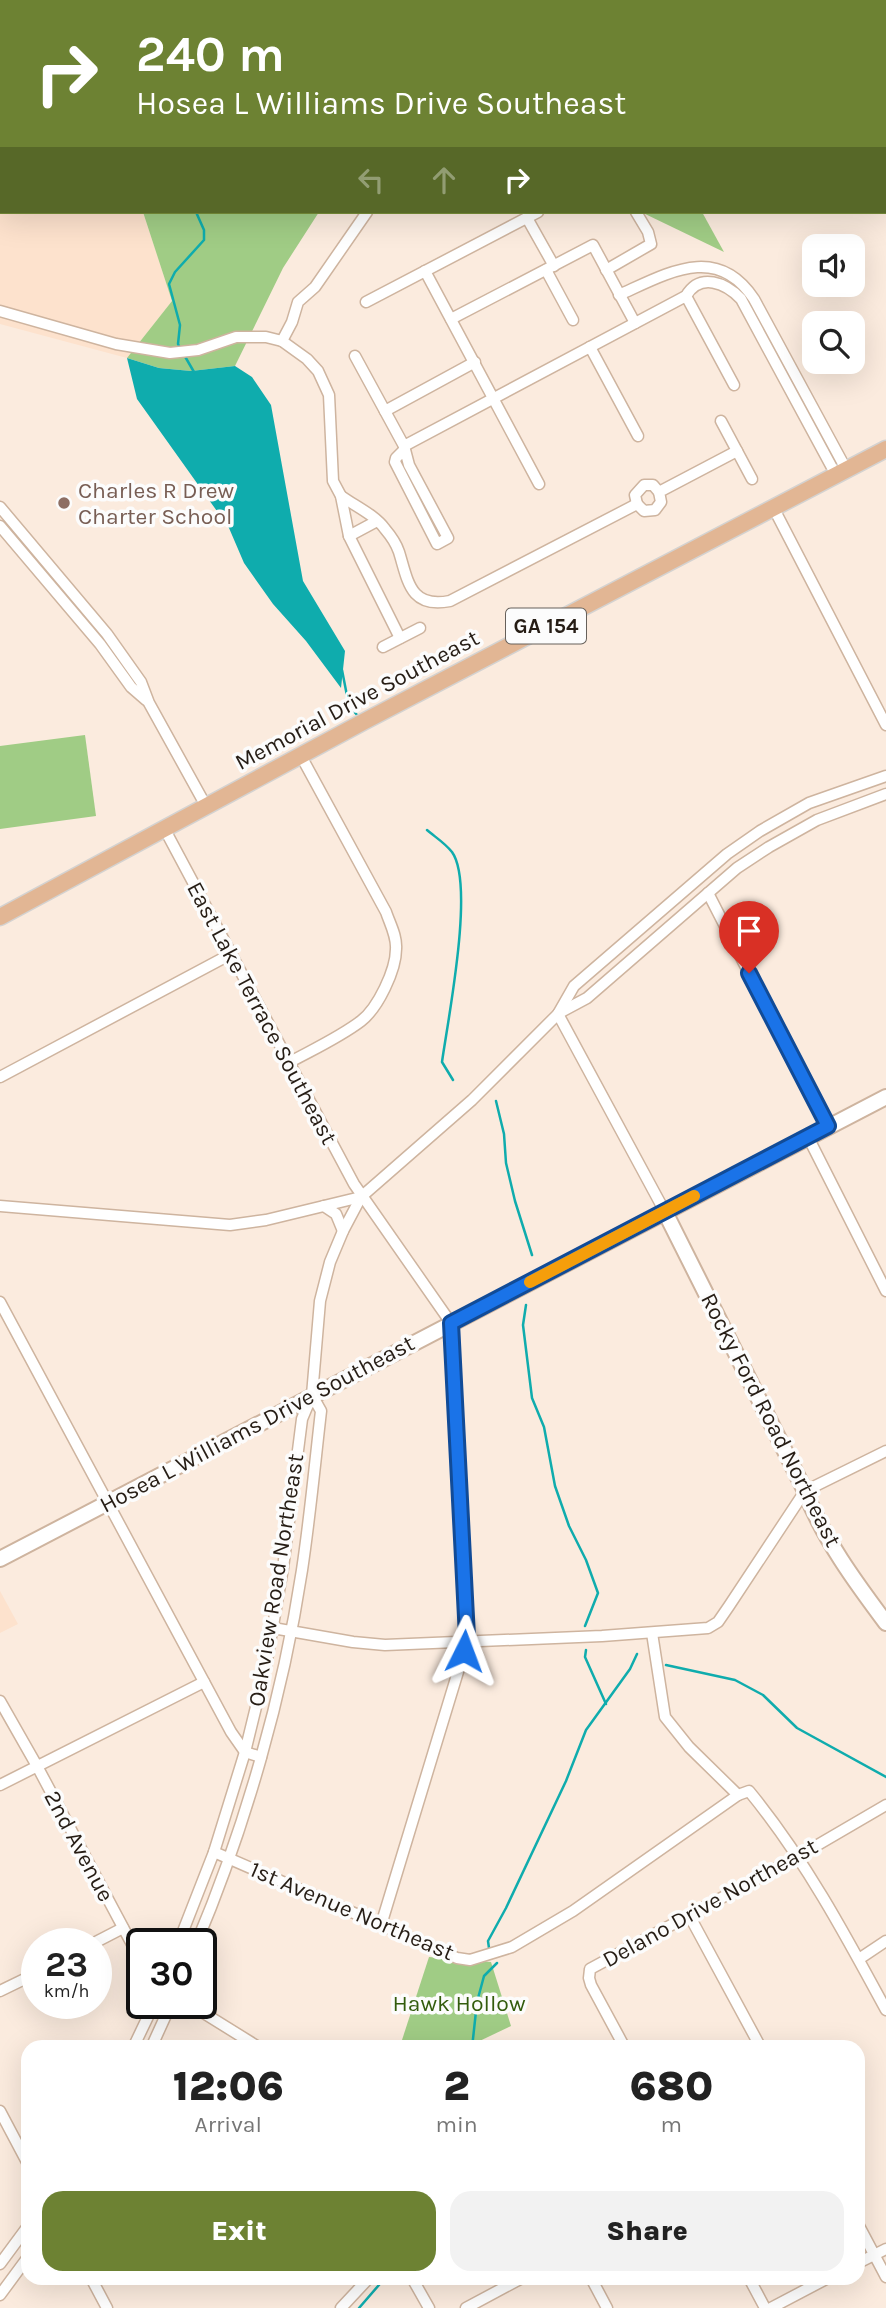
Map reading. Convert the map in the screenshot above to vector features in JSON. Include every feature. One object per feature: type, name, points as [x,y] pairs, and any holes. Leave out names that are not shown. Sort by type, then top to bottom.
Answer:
[{"type":"main road","name":"Memorial Drive Southeast","points":[[0,917],[886,449]]},
{"type":"street","points":[[282,341],[292,323],[298,302],[315,287],[366,214]]},
{"type":"street","points":[[366,302],[534,214]]},
{"type":"street","points":[[606,270],[651,244],[648,232],[637,214]]},
{"type":"street","points":[[527,218],[573,320]]},
{"type":"street","points":[[451,319],[593,245],[635,323]]},
{"type":"street","points":[[619,295],[665,274],[696,268],[714,267],[744,282],[841,472]]},
{"type":"street","points":[[696,268],[699,283]]},
{"type":"street","points":[[425,271],[538,484]]},
{"type":"street","points":[[404,448],[686,296],[690,289],[699,283],[721,284],[730,288],[741,299],[841,472]]},
{"type":"street","points":[[686,296],[734,385]]},
{"type":"street","points":[[0,311],[116,344],[170,353],[198,350],[236,337],[266,337],[282,341],[307,359],[325,381],[329,395],[333,481],[341,496],[349,536],[400,638]]},
{"type":"street","points":[[590,347],[638,436]]},
{"type":"street","points":[[355,356],[448,538],[437,544]]},
{"type":"street","points":[[385,411],[475,362]]},
{"type":"street","points":[[721,421],[752,479]]},
{"type":"street","points":[[659,492],[737,451]]},
{"type":"street","points":[[644,485],[653,485],[659,492],[661,502],[655,510],[644,511],[636,504],[635,495],[644,485]]},
{"type":"street","points":[[341,496],[377,521],[396,543],[408,584],[418,595],[438,603],[450,601],[636,504]]},
{"type":"street","points":[[0,507],[107,634],[141,682],[149,703],[206,806]]},
{"type":"street","points":[[773,507],[886,725]]},
{"type":"street","points":[[349,536],[377,521]]},
{"type":"street","points":[[0,526],[100,645],[131,687],[149,703]]},
{"type":"street","points":[[383,647],[420,628]]},
{"type":"street","points":[[290,1062],[364,1019],[385,987],[396,948],[386,912],[301,756]]},
{"type":"street","points":[[312,1395],[320,1301],[330,1262],[361,1197],[472,1100],[558,1014],[574,986],[727,854],[760,831],[809,803],[886,776]]},
{"type":"street","points":[[558,1014],[587,998],[737,868],[769,846],[804,827],[886,794]]},
{"type":"street","name":"East Lake Terrace Southeast","points":[[164,828],[361,1197],[451,1323]]},
{"type":"street","points":[[708,893],[828,1126]]},
{"type":"street","points":[[0,1077],[231,954]]},
{"type":"street","points":[[558,1014],[664,1212]]},
{"type":"street","name":"Hosea L Williams Drive Southeast","points":[[0,1559],[886,1097]]},
{"type":"street","points":[[808,1137],[886,1291]]},
{"type":"street","points":[[0,1206],[230,1225],[266,1220],[361,1197]]},
{"type":"street","points":[[324,1206],[336,1214],[343,1231]]},
{"type":"street","name":"Rocky Ford Road Northeast","points":[[664,1212],[823,1530],[886,1623]]},
{"type":"street","points":[[0,1302],[231,1732],[245,1752],[261,1757]]},
{"type":"street","points":[[381,1925],[467,1642],[451,1323]]},
{"type":"street","name":"Oakview Road Northeast","points":[[184,1928],[214,1852],[245,1752],[273,1628],[302,1419],[312,1395]]},
{"type":"street","name":"Oakview Road Northeast","points":[[202,1928],[230,1858],[261,1757],[290,1631],[302,1571],[321,1409],[312,1395]]},
{"type":"street","points":[[273,1628],[385,1645],[708,1628],[718,1622],[805,1491],[886,1451]]},
{"type":"street","points":[[652,1633],[665,1717],[689,1747],[738,1795],[749,1791],[831,1910],[886,2010]]},
{"type":"street","points":[[0,1785],[204,1682]]},
{"type":"street","name":"2nd Avenue","points":[[0,1701],[126,1934]]},
{"type":"street","name":"1st Avenue Northeast","points":[[214,1852],[457,1958],[470,1960],[512,1947],[573,1911],[738,1795]]},
{"type":"street","name":"Delano Drive Northeast","points":[[621,2040],[591,1984],[590,1969],[797,1857],[886,1805]]},
{"type":"street","points":[[689,1915],[757,2040]]},
{"type":"street","points":[[112,1934],[123,1928]]},
{"type":"street","points":[[859,1959],[886,1941]]},
{"type":"street","points":[[0,1992],[21,1981]]},
{"type":"street","points":[[137,2040],[147,2019]]},
{"type":"street","points":[[155,2040],[164,2019]]},
{"type":"street","points":[[213,2019],[247,2040]]},
{"type":"street","points":[[0,2111],[21,2151]]},
{"type":"street","points":[[0,2264],[21,2236]]},
{"type":"street","points":[[865,2238],[886,2277]]},
{"type":"street","points":[[865,2260],[886,2249]]},
{"type":"street","points":[[0,2295],[21,2266]]},
{"type":"street","points":[[95,2285],[107,2308]]},
{"type":"street","points":[[341,2308],[362,2285]]},
{"type":"street","points":[[416,2285],[429,2308]]},
{"type":"street","points":[[466,2308],[509,2285]]},
{"type":"street","points":[[595,2285],[607,2308]]},
{"type":"street","points":[[753,2285],[765,2308]]},
{"type":"street","points":[[771,2308],[815,2285]]},
{"type":"shaded area","points":[[0,214],[144,214],[172,301],[127,358],[0,324]]},
{"type":"shaded area","points":[[0,1591],[18,1624],[0,1633]]},
{"type":"green space","points":[[144,214],[318,214],[283,268],[235,366],[191,371],[159,368],[127,358],[172,301]]},
{"type":"green space","points":[[645,214],[703,214],[724,252]]},
{"type":"green space","points":[[85,735],[96,816],[0,829],[0,746]]},
{"type":"green space","name":"Hawk Hollow","points":[[429,1957],[491,1962],[511,2026],[482,2040],[402,2040]]},
{"type":"water","points":[[127,358],[159,368],[191,371],[235,366],[252,377],[271,405],[303,581],[345,651],[341,688],[306,641],[273,604],[244,563],[229,528],[137,399]]},
{"type":"waterway","points":[[180,348],[180,325],[169,284],[175,272],[204,240],[204,230],[197,214]]},
{"type":"waterway","points":[[183,353],[194,372]]},
{"type":"waterway","points":[[342,670],[349,706],[358,716]]},
{"type":"waterway","points":[[427,830],[452,852],[458,868],[461,892],[458,953],[442,1062],[453,1080]]},
{"type":"waterway","points":[[496,1101],[504,1134],[506,1163],[532,1255]]},
{"type":"waterway","points":[[526,1305],[523,1325],[532,1398],[544,1427],[555,1486],[598,1593],[585,1626]]},
{"type":"waterway","points":[[586,1650],[585,1657],[606,1704]]},
{"type":"waterway","points":[[489,1948],[488,1941],[566,1781],[586,1730],[630,1669],[637,1654]]},
{"type":"waterway","points":[[666,1665],[735,1680],[763,1695],[797,1728],[886,1777]]},
{"type":"waterway","points":[[473,2040],[477,2002],[484,1976],[497,1963]]},
{"type":"waterway","points":[[359,2308],[379,2285]]},
{"type":"slow traffic","points":[[530,1282],[694,1196]]},
{"type":"place","name":"Charles R Drew Charter School","points":[[64,503]]},
{"type":"route","points":[[464,1651],[467,1637],[451,1323],[828,1126],[749,973]]}]
